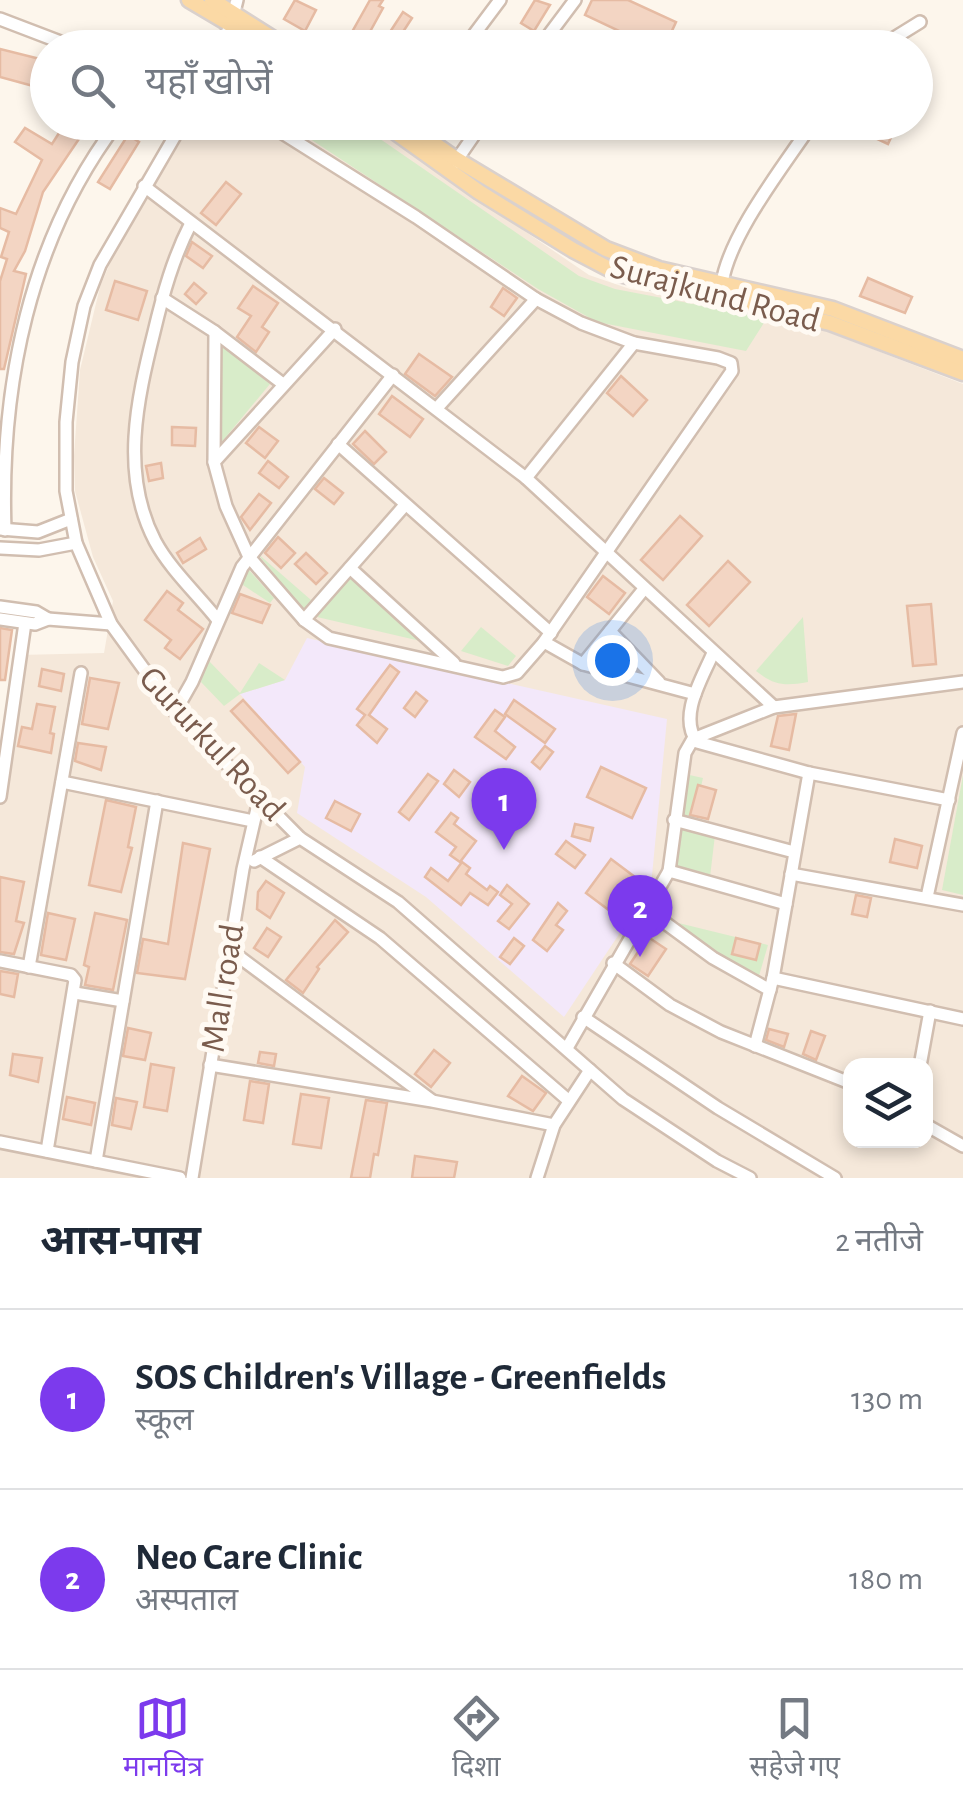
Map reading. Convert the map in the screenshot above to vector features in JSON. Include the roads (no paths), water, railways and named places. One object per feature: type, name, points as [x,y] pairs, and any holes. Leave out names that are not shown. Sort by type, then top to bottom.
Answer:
[{"type":"main road","points":[[188,0],[234,12],[252,30]]},
{"type":"main road","points":[[212,0],[261,30]]},
{"type":"main road","name":"Surajkund Road","points":[[420,140],[573,250],[619,274],[830,323],[963,374]]},
{"type":"main road","name":"Surajkund Road","points":[[452,166],[606,249],[659,269],[833,308],[963,359]]},
{"type":"street","points":[[478,30],[500,0]]},
{"type":"street","points":[[552,30],[575,0]]},
{"type":"street","points":[[0,19],[30,30]]},
{"type":"street","points":[[907,30],[920,22]]},
{"type":"street","points":[[71,520],[38,532],[3,529],[3,440],[27,298],[41,256],[107,140]]},
{"type":"street","name":"Gururkul Road","points":[[172,140],[100,265],[77,334],[65,439],[66,491],[76,543],[111,624],[175,712],[300,838],[398,902],[623,1098],[671,1132],[750,1178]]},
{"type":"street","points":[[214,332],[214,462],[226,506],[249,558],[304,620],[329,638],[494,676],[511,676],[548,638],[732,371],[728,361],[634,344],[581,323],[536,299],[294,140]]},
{"type":"street","points":[[452,166],[471,140]]},
{"type":"street","points":[[722,284],[727,261],[739,237],[801,140]]},
{"type":"street","points":[[144,186],[526,478],[774,707]]},
{"type":"street","points":[[191,224],[173,260],[137,405],[136,482],[154,540],[217,619]]},
{"type":"street","points":[[162,298],[283,384]]},
{"type":"street","points":[[437,408],[536,299]]},
{"type":"street","points":[[214,462],[336,329]]},
{"type":"street","points":[[526,478],[634,344]]},
{"type":"street","points":[[175,712],[249,558],[394,375]]},
{"type":"street","points":[[338,444],[548,638],[583,664],[695,694]]},
{"type":"street","points":[[304,620],[404,505]]},
{"type":"street","points":[[0,548],[40,550],[76,543]]},
{"type":"street","points":[[350,568],[458,666]]},
{"type":"street","points":[[583,664],[644,589]]},
{"type":"street","points":[[0,607],[36,612],[48,619]]},
{"type":"street","points":[[0,620],[111,624]]},
{"type":"street","points":[[0,798],[25,623]]},
{"type":"street","points":[[610,632],[661,684]]},
{"type":"street","points":[[693,740],[690,716],[695,694],[714,653]]},
{"type":"street","points":[[29,967],[82,673]]},
{"type":"street","points":[[567,1048],[669,871],[685,753],[693,740],[774,707],[963,682]]},
{"type":"street","points":[[928,897],[963,732]]},
{"type":"street","points":[[693,740],[809,773],[949,800]]},
{"type":"street","points":[[754,1046],[771,984],[809,773]]},
{"type":"street","points":[[62,782],[253,821]]},
{"type":"street","name":"Mall road","points":[[192,1178],[242,869],[260,800]]},
{"type":"street","points":[[96,1161],[158,801]]},
{"type":"street","points":[[674,820],[794,852]]},
{"type":"street","points":[[242,869],[300,838]]},
{"type":"street","points":[[260,858],[380,938],[568,1100]]},
{"type":"street","points":[[669,871],[786,904]]},
{"type":"street","points":[[792,874],[963,905]]},
{"type":"street","points":[[649,911],[713,958],[771,984],[963,1019]]},
{"type":"street","points":[[230,950],[432,1101]]},
{"type":"street","points":[[0,961],[71,975],[76,980],[47,1152]]},
{"type":"street","points":[[613,964],[670,1005],[721,1032],[843,1079]]},
{"type":"street","points":[[74,993],[124,1002]]},
{"type":"street","points":[[921,1058],[930,1011]]},
{"type":"street","points":[[583,1017],[718,1108],[835,1178]]},
{"type":"street","points":[[210,1066],[432,1101],[554,1125]]},
{"type":"street","points":[[537,1178],[554,1125],[590,1070]]},
{"type":"street","points":[[933,1130],[963,1146]]},
{"type":"street","points":[[0,1142],[180,1178]]},
{"type":"place","name":"SOS Children's Village - Greenfields","points":[[504,850]]},
{"type":"place","name":"Neo Care Clinic","points":[[640,957]]}]
